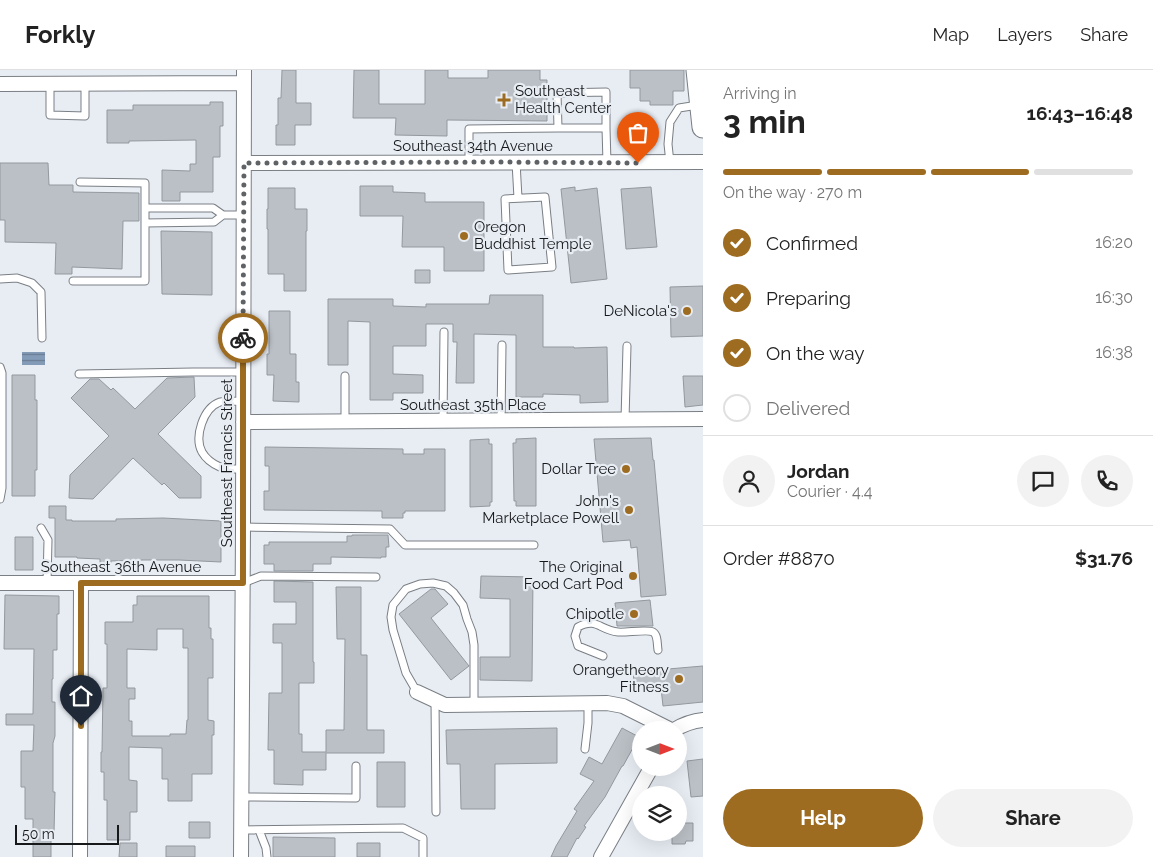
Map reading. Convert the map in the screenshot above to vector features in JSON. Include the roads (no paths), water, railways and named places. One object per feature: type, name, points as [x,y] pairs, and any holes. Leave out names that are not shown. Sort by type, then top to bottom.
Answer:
[{"type":"main road","points":[[697,70],[703,127]]},
{"type":"street","points":[[0,84],[85,84],[244,76]]},
{"type":"street","name":"Southeast Francis Street","points":[[241,857],[244,76]]},
{"type":"street","name":"Southeast 34th Avenue","points":[[244,163],[703,162]]},
{"type":"street","name":"Southeast 35th Place","points":[[243,422],[703,419]]},
{"type":"street","name":"Southeast 36th Avenue","points":[[0,583],[243,583]]},
{"type":"street","points":[[80,857],[81,583]]},
{"type":"street","points":[[417,692],[445,705],[607,702],[623,706],[652,721]]},
{"type":"street","points":[[688,723],[703,720]]},
{"type":"street","points":[[601,857],[647,776]]},
{"type":"lane","points":[[50,84],[50,115],[85,116],[85,84]]},
{"type":"lane","points":[[558,128],[557,92],[606,92],[607,163]]},
{"type":"lane","points":[[670,163],[668,144],[670,122],[679,108],[701,105]]},
{"type":"lane","points":[[469,162],[469,129],[606,128]]},
{"type":"lane","points":[[516,162],[518,198]]},
{"type":"lane","points":[[73,281],[145,282],[145,183],[80,182]]},
{"type":"lane","points":[[545,197],[552,267],[508,270],[505,198],[518,198],[545,197]]},
{"type":"lane","points":[[145,208],[213,208],[223,215],[243,215]]},
{"type":"lane","points":[[145,223],[214,222],[223,215]]},
{"type":"lane","points":[[0,279],[17,278],[32,283],[42,292],[42,338]]},
{"type":"lane","points":[[444,332],[444,421]]},
{"type":"lane","points":[[501,421],[502,345]]},
{"type":"lane","points":[[624,420],[627,346]]},
{"type":"lane","points":[[0,366],[2,373],[2,488],[0,499]]},
{"type":"lane","points":[[79,374],[243,372]]},
{"type":"lane","points":[[345,376],[345,422]]},
{"type":"lane","points":[[243,402],[225,401],[213,406],[202,422],[200,433],[202,451],[211,462],[224,469],[243,469]]},
{"type":"lane","points":[[243,527],[390,528],[405,545],[534,545]]},
{"type":"lane","points":[[41,528],[48,540],[47,583]]},
{"type":"lane","points":[[243,583],[261,576],[376,577]]},
{"type":"lane","points":[[417,692],[406,673],[391,617],[393,605],[406,590],[420,584],[433,583],[446,586],[463,604],[474,646],[474,705]]},
{"type":"lane","points":[[603,656],[578,646],[575,636],[578,627],[585,623],[594,623],[615,632],[654,632],[657,636],[658,650]]},
{"type":"lane","points":[[435,700],[436,812]]},
{"type":"lane","points":[[585,750],[588,703]]},
{"type":"lane","points":[[242,797],[356,798],[356,766]]},
{"type":"lane","points":[[241,830],[402,828],[423,838],[423,857]]},
{"type":"lane","points":[[259,830],[266,848],[267,857]]},
{"type":"water","points":[[22,352],[45,352],[45,365],[22,365]]},
{"type":"place","name":"Southeast Health Center","points":[[504,100]]},
{"type":"place","name":"Oregon Buddhist Temple","points":[[464,236]]},
{"type":"place","name":"DeNicola's","points":[[687,311]]},
{"type":"place","name":"Dollar Tree","points":[[626,469]]},
{"type":"place","name":"John's Marketplace Powell","points":[[629,510]]},
{"type":"place","name":"The Original Food Cart Pod","points":[[633,576]]},
{"type":"place","name":"Chipotle","points":[[634,614]]},
{"type":"place","name":"Orangetheory Fitness","points":[[679,679]]}]
